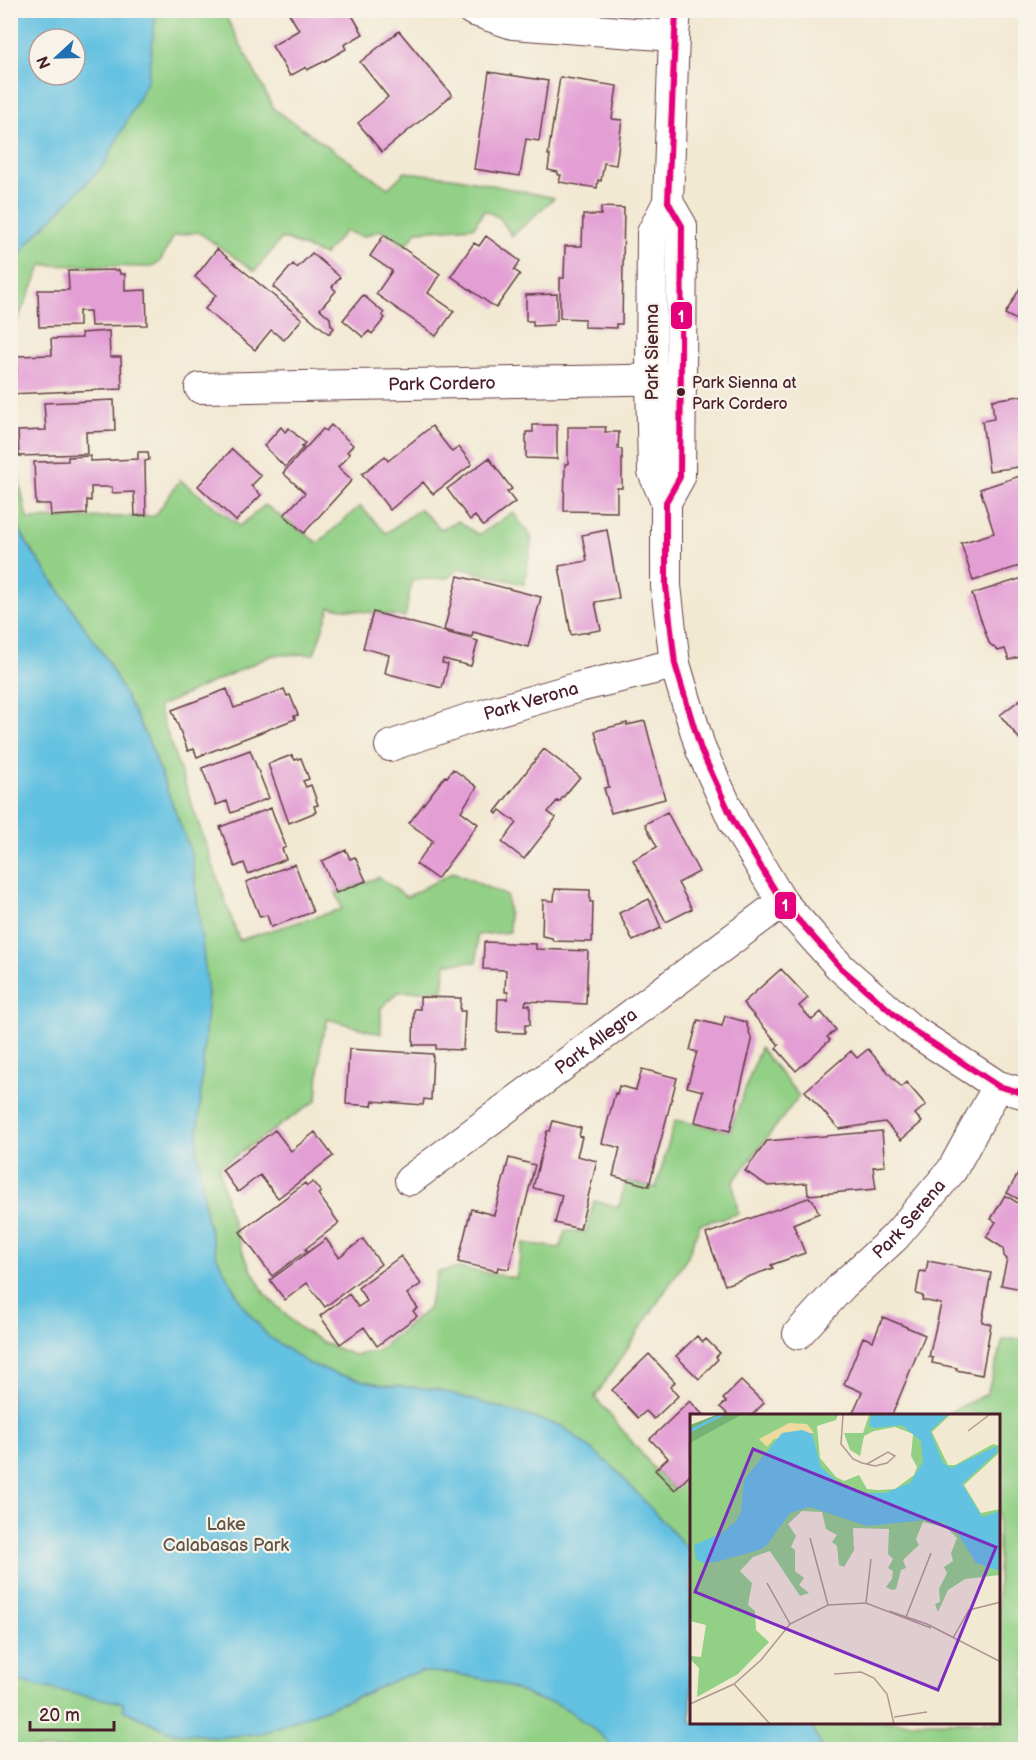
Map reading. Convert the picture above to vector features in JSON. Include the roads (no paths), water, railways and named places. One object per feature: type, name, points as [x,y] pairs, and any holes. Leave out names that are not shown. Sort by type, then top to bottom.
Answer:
[{"type":"street","points":[[472,10],[513,24],[675,23]]},
{"type":"street","name":"Park Sienna","points":[[675,23],[668,202],[652,233],[653,472],[666,502],[666,586],[675,664],[701,750],[734,822],[782,902],[841,968],[910,1029],[1012,1090]]},
{"type":"street","name":"Park Sienna","points":[[666,502],[680,477],[681,379],[682,226],[668,202]]},
{"type":"street","name":"Park Cordero","points":[[200,388],[681,379]]},
{"type":"street","name":"Park Verona","points":[[390,746],[465,720],[567,690],[675,664]]},
{"type":"street","name":"Park Allegra","points":[[410,1180],[782,902]]},
{"type":"street","name":"Park Serena","points":[[798,1334],[842,1286],[895,1237],[952,1170],[1012,1090]]},
{"type":"water","points":[[11,10],[156,11],[148,80],[104,165],[29,242],[13,268],[11,276]]},
{"type":"water","name":"Lake Calabasas Park","points":[[10,510],[28,545],[107,660],[149,742],[192,856],[208,993],[197,1146],[206,1216],[217,1257],[243,1306],[268,1336],[308,1363],[337,1374],[383,1385],[436,1389],[562,1426],[612,1466],[690,1551],[690,1724],[810,1724],[823,1749],[615,1749],[602,1736],[556,1703],[540,1700],[494,1681],[452,1673],[421,1672],[402,1677],[367,1693],[262,1733],[216,1738],[173,1733],[123,1710],[123,1703],[11,1679]]},
{"type":"place","name":"Park Sienna at Park Cordero","points":[[681,392]]}]
